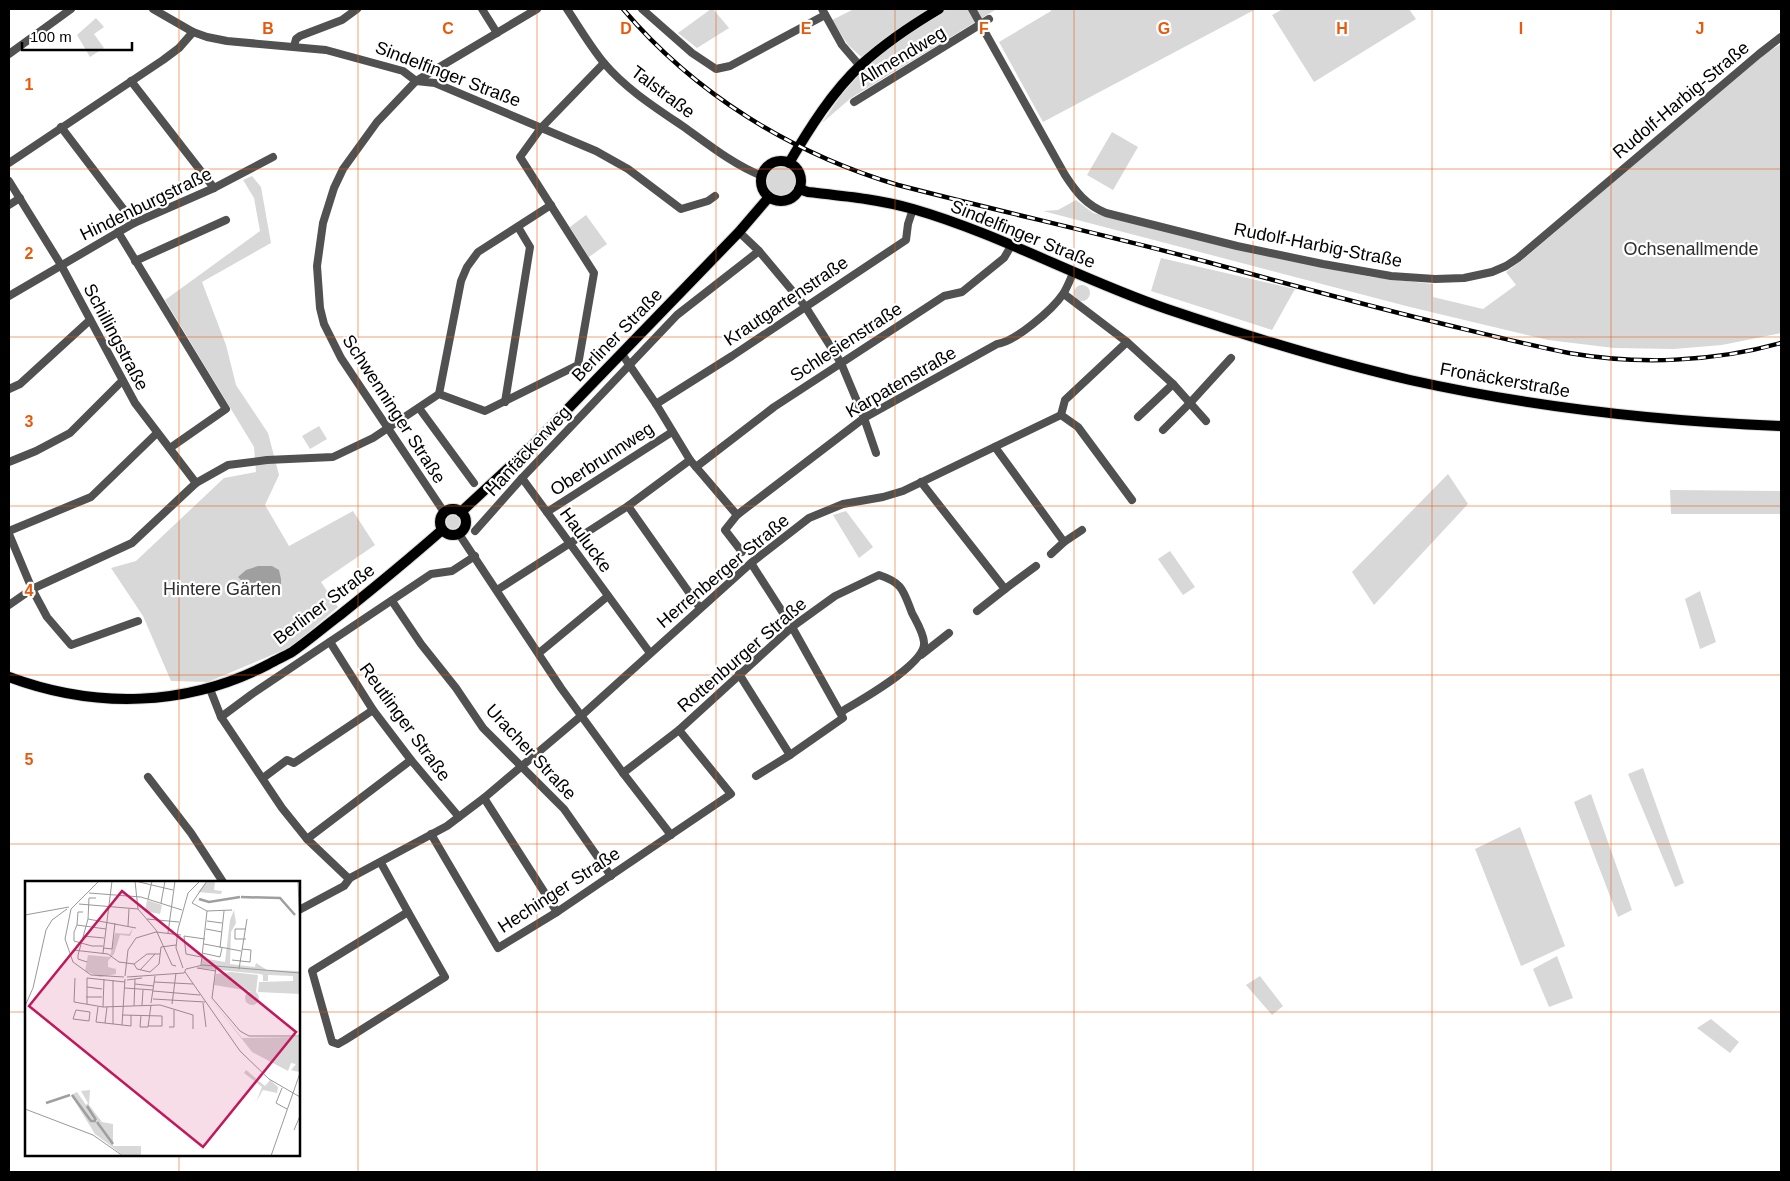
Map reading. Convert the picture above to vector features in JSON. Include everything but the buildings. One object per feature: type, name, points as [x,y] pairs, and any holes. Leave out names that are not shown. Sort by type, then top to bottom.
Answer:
[{"type":"main road","points":[[789,163],[835,94],[860,66],[888,42],[939,9]]},
{"type":"main road","points":[[772,163],[789,163],[800,174],[801,184],[799,189],[796,194],[786,200],[774,200],[769,197],[762,185],[762,176],[772,163]]},
{"type":"main road","name":"Sindelfinger Straße","points":[[799,189],[808,192],[874,200],[913,209],[975,231],[1073,273],[1164,308],[1230,329]]},
{"type":"main road","name":"Berliner Straße","points":[[461,512],[530,448],[622,354],[739,232],[769,197]]},
{"type":"main road","name":"Fronäckerstraße","points":[[1230,329],[1373,371],[1534,404],[1658,418],[1781,426]]},
{"type":"main road","points":[[455,509],[461,512],[466,524],[459,534],[450,535],[442,530],[439,523],[444,512],[455,509]]},
{"type":"main road","name":"Berliner Straße","points":[[9,678],[49,690],[92,698],[142,699],[180,695],[210,689],[231,682],[291,652],[359,600],[442,530]]},
{"type":"street","points":[[9,54],[71,9]]},
{"type":"street","name":"Sindelfinger Straße","points":[[153,9],[193,32],[227,41],[294,46],[346,54],[403,71],[416,82],[434,83],[596,151],[628,169],[681,208],[708,201],[715,196]]},
{"type":"street","points":[[294,46],[296,39],[300,36],[342,20],[357,9]]},
{"type":"street","points":[[482,9],[497,33]]},
{"type":"street","name":"Schwenninger Straße","points":[[444,512],[344,364],[329,337],[320,308],[316,266],[323,223],[334,188],[343,169],[378,122],[416,82],[537,9]]},
{"type":"street","name":"Talstraße","points":[[567,9],[604,63],[620,79],[717,151],[753,173],[762,176]]},
{"type":"street","points":[[642,9],[692,53],[716,69],[730,66],[824,12],[842,45],[860,66]]},
{"type":"street","name":"Rudolf-Harbig-Straße","points":[[972,9],[1074,190],[1096,209],[1177,231],[1323,264],[1391,276],[1435,279],[1477,276],[1499,269],[1518,258],[1781,37]]},
{"type":"street","name":"Allmendweg","points":[[854,102],[981,26],[989,19]]},
{"type":"street","points":[[9,163],[178,48],[193,32]]},
{"type":"street","points":[[439,394],[486,411],[578,365],[594,273],[520,157],[541,128],[604,63]]},
{"type":"street","points":[[131,81],[214,188]]},
{"type":"street","points":[[61,127],[134,223]]},
{"type":"street","name":"Hindenburgstraße","points":[[9,296],[134,223],[214,188],[272,158]]},
{"type":"street","name":"Schillingstraße","points":[[9,181],[61,264],[134,403],[196,483]]},
{"type":"street","points":[[9,206],[20,198]]},
{"type":"street","points":[[9,605],[32,589],[132,543],[196,483],[228,465],[267,460],[333,457],[373,438],[439,394],[460,281],[467,267],[478,252],[551,205]]},
{"type":"street","name":"Krautgartenstraße","points":[[656,404],[732,356],[906,240],[908,224],[913,209]]},
{"type":"street","points":[[135,260],[226,220]]},
{"type":"street","points":[[505,402],[530,248],[518,227]]},
{"type":"street","points":[[118,232],[226,409],[170,448]]},
{"type":"street","points":[[739,232],[759,251],[805,306],[841,364],[864,418],[876,453]]},
{"type":"street","name":"Schlesienstraße","points":[[497,590],[693,464],[774,407],[944,296],[962,292],[1004,258],[1011,246]]},
{"type":"street","name":"Hanfäckerweg","points":[[475,531],[522,478],[677,315],[759,251]]},
{"type":"street","name":"Karpatenstraße","points":[[737,515],[864,418],[997,344],[1004,343],[1049,310],[1064,294],[1073,273]]},
{"type":"street","points":[[1064,294],[1127,342],[1173,384],[1206,421]]},
{"type":"street","points":[[9,389],[20,384],[90,320]]},
{"type":"street","points":[[1127,342],[1065,400],[1061,415],[1078,427],[1132,500]]},
{"type":"street","name":"Oberbrunnweg","points":[[622,354],[693,464],[737,515]]},
{"type":"street","points":[[1163,430],[1231,358]]},
{"type":"street","points":[[9,462],[36,452],[70,433],[122,381]]},
{"type":"street","points":[[1138,417],[1173,384]]},
{"type":"street","points":[[419,408],[474,484]]},
{"type":"street","name":"Herrenberger Straße","points":[[300,909],[344,886],[350,878],[431,834],[459,817],[484,798],[581,716],[750,563],[809,518],[843,504],[883,497],[902,491],[1061,415]]},
{"type":"street","name":"Oberbrunnweg","points":[[547,512],[672,432]]},
{"type":"street","points":[[138,621],[70,645],[46,618],[9,532],[91,497],[157,434]]},
{"type":"street","points":[[995,447],[1064,542]]},
{"type":"street","name":"Haulucke","points":[[522,478],[650,653]]},
{"type":"street","points":[[921,482],[1005,590]]},
{"type":"street","points":[[628,506],[700,608]]},
{"type":"street","points":[[737,515],[725,530],[742,552]]},
{"type":"street","points":[[1050,554],[1082,530]]},
{"type":"street","points":[[459,534],[581,716],[671,835]]},
{"type":"street","points":[[221,717],[252,694],[431,574],[452,571],[475,556]]},
{"type":"street","points":[[750,563],[792,627],[842,715]]},
{"type":"street","points":[[977,610],[1036,566]]},
{"type":"street","name":"Rottenburger Straße","points":[[623,773],[679,730],[792,627],[834,596],[879,575],[895,580],[903,590],[924,642],[921,655]]},
{"type":"street","name":"Haulucke","points":[[539,653],[608,596]]},
{"type":"street","name":"Uracher Straße","points":[[392,601],[483,728],[564,809],[611,876]]},
{"type":"street","points":[[756,776],[790,755],[842,715],[902,673],[948,633]]},
{"type":"street","name":"Reutlinger Straße","points":[[330,642],[373,710],[411,760],[459,817]]},
{"type":"street","points":[[739,674],[790,755]]},
{"type":"street","points":[[210,689],[221,717],[282,808],[307,839],[350,878]]},
{"type":"street","points":[[263,778],[287,760],[294,762],[373,710]]},
{"type":"street","name":"Hechinger Straße","points":[[431,834],[498,948],[557,912],[731,794],[679,730]]},
{"type":"street","points":[[307,839],[411,760]]},
{"type":"street","points":[[148,777],[191,833],[222,881]]},
{"type":"street","points":[[484,798],[557,912]]},
{"type":"street","points":[[380,863],[408,912],[445,977],[345,1040],[338,1044],[332,1042],[312,971],[408,912]]},
{"type":"green space","points":[[711,9],[729,28],[697,48],[678,33]]},
{"type":"green space","points":[[854,9],[995,10],[851,98],[822,123],[841,95],[869,64],[848,45],[832,20]]},
{"type":"green space","points":[[1050,9],[1256,9],[1043,122],[999,42],[1051,11]]},
{"type":"green space","points":[[1283,9],[1409,9],[1416,19],[1314,82],[1272,15]]},
{"type":"green space","points":[[96,18],[104,27],[94,34],[104,48],[90,57],[77,35]]},
{"type":"green space","name":"Ochsenallmende","points":[[1781,44],[1781,333],[1722,345],[1674,349],[1614,348],[1548,340],[1410,307],[1043,211],[1058,210],[1076,200],[1093,213],[1283,259],[1371,277],[1433,284],[1433,297],[1483,309],[1516,285],[1506,272],[1761,56]]},
{"type":"green space","points":[[1112,132],[1138,147],[1113,190],[1087,175]]},
{"type":"green space","points":[[781,166],[792,170],[796,181],[792,192],[781,196],[770,192],[766,181],[770,170]]},
{"type":"green space","name":"Hintere Gärten","points":[[252,176],[261,187],[271,243],[202,282],[226,345],[236,385],[268,433],[279,475],[265,505],[289,546],[353,511],[375,545],[321,582],[338,607],[291,647],[208,682],[171,681],[143,616],[111,568],[136,561],[224,478],[256,472],[254,447],[165,300],[260,231],[254,198],[243,180]]},
{"type":"green space","points":[[586,215],[607,244],[589,257],[570,227]]},
{"type":"green space","points":[[1161,258],[1295,289],[1272,330],[1151,291]]},
{"type":"green space","points":[[1079,285],[1085,285],[1090,290],[1088,299],[1079,301],[1074,296],[1074,290]]},
{"type":"green space","points":[[319,426],[327,439],[310,449],[302,436]]},
{"type":"green space","points":[[1448,474],[1468,504],[1374,605],[1352,572]]},
{"type":"green space","points":[[1670,490],[1781,491],[1781,514],[1671,514]]},
{"type":"green space","points":[[846,511],[873,547],[859,558],[833,515]]},
{"type":"green space","points":[[450,515],[456,515],[460,522],[456,529],[450,529],[446,525],[446,519]]},
{"type":"green space","points":[[1170,551],[1195,587],[1183,595],[1158,559]]},
{"type":"green space","points":[[1700,591],[1716,642],[1700,649],[1685,599]]},
{"type":"green space","points":[[1643,768],[1684,883],[1675,887],[1628,774]]},
{"type":"green space","points":[[1591,794],[1632,910],[1618,917],[1574,802]]},
{"type":"green space","points":[[1520,827],[1565,946],[1521,966],[1475,849]]},
{"type":"green space","points":[[1557,956],[1573,998],[1549,1007],[1533,969]]},
{"type":"green space","points":[[1260,976],[1283,1006],[1272,1015],[1246,985]]},
{"type":"green space","points":[[1711,1019],[1739,1042],[1730,1053],[1697,1028]]},
{"type":"shaded area","points":[[258,566],[272,566],[279,570],[281,586],[274,592],[247,593],[249,588],[238,577],[246,570]]},
{"type":"railway","points":[[623,9],[651,40],[681,68],[713,94],[747,117],[783,138],[820,156],[858,172],[898,185],[1172,253],[1404,314],[1569,353],[1622,359],[1676,360],[1729,354],[1781,343]]}]
